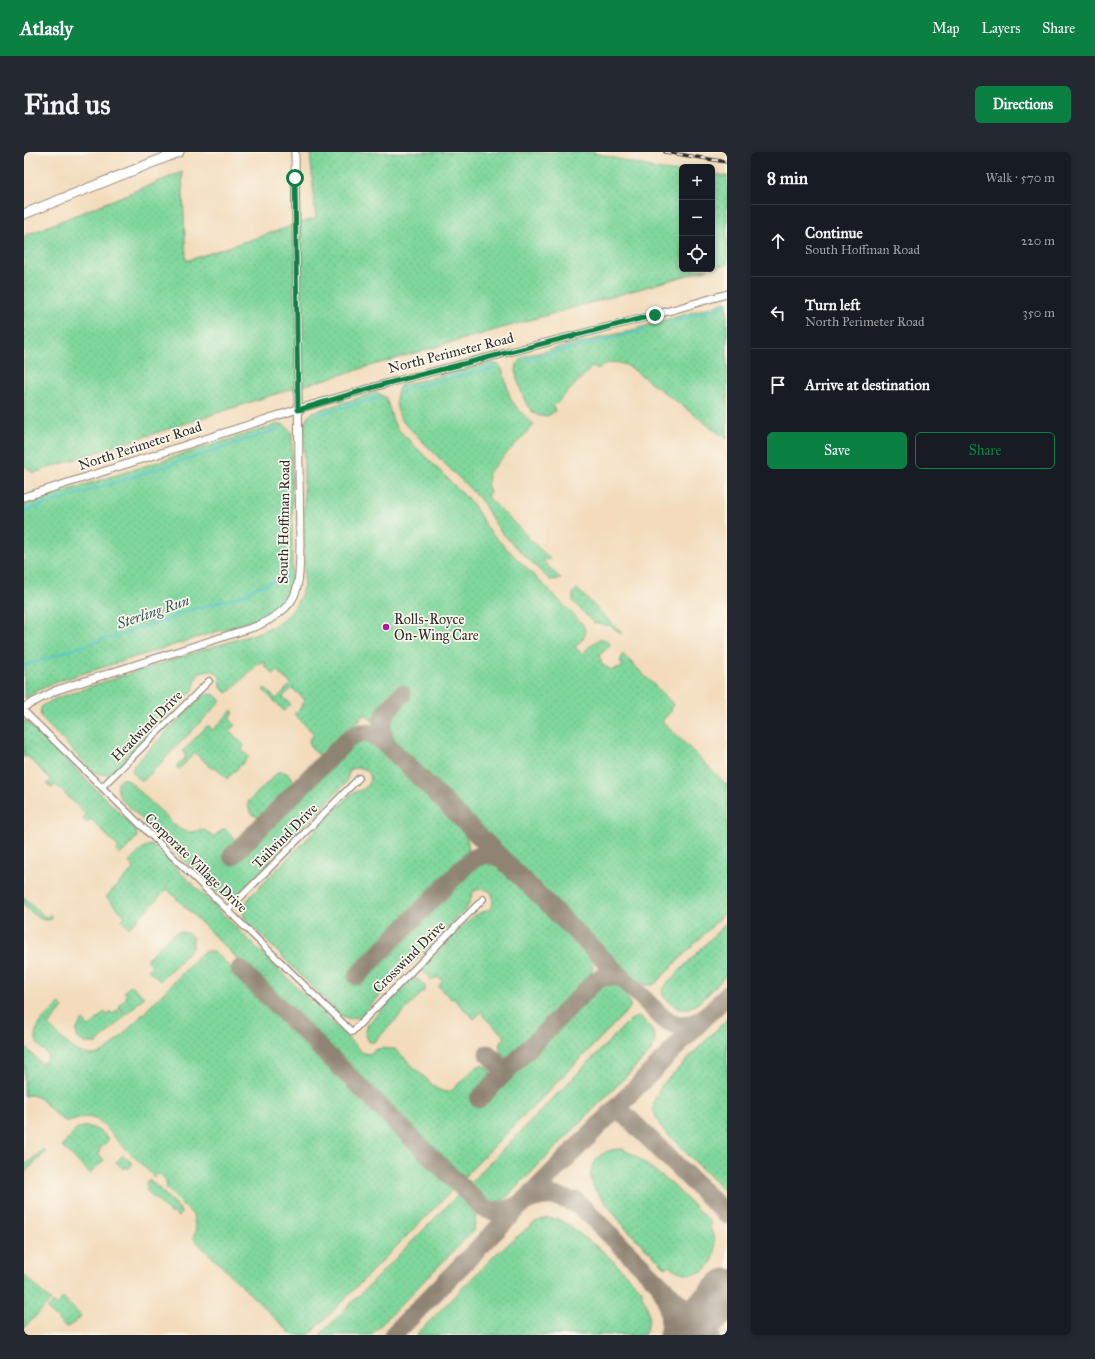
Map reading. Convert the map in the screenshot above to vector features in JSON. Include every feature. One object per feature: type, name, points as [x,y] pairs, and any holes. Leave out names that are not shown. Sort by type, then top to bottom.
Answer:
[{"type":"main road","points":[[24,214],[179,152]]},
{"type":"street","name":"South Hoffman Road","points":[[24,706],[57,690],[257,626],[281,613],[292,599],[299,581],[300,545],[295,152]]},
{"type":"street","name":"North Perimeter Road","points":[[24,497],[388,383],[655,315],[727,294]]},
{"type":"street","name":"Headwind Drive","points":[[102,788],[208,681]]},
{"type":"street","name":"Corporate Village Drive","points":[[24,711],[352,1032]]},
{"type":"street","name":"Tailwind Drive","points":[[228,910],[359,778]]},
{"type":"street","name":"Crosswind Drive","points":[[352,1032],[483,899]]},
{"type":"green space","points":[[310,152],[591,152],[661,170],[679,172],[679,272],[698,272],[272,395],[33,473],[24,465],[24,236],[182,172],[186,261],[316,218]]},
{"type":"green space","points":[[715,174],[727,176],[727,264],[715,267]]},
{"type":"green space","points":[[727,302],[727,439],[630,367],[613,362],[598,369],[593,366],[553,407],[555,411],[548,415],[537,415],[524,400],[516,372],[518,363],[525,356],[625,332]]},
{"type":"green space","points":[[492,363],[499,365],[502,369],[511,400],[534,425],[487,474],[489,478],[487,485],[490,492],[487,496],[550,559],[543,561],[561,579],[550,580],[511,542],[496,525],[479,498],[403,422],[397,408],[396,399],[401,385]]},
{"type":"green space","points":[[378,393],[386,398],[393,421],[397,428],[473,504],[491,533],[582,623],[585,634],[583,639],[575,647],[582,654],[596,642],[604,639],[610,645],[599,656],[601,663],[612,670],[615,670],[616,668],[619,669],[623,666],[620,662],[623,654],[673,704],[670,709],[672,710],[662,721],[727,785],[727,911],[654,985],[646,985],[633,978],[365,714],[324,756],[316,752],[312,748],[309,740],[314,734],[294,714],[302,706],[301,705],[305,700],[292,688],[283,697],[291,704],[284,711],[263,690],[265,688],[276,699],[291,684],[277,671],[273,674],[264,665],[266,663],[263,661],[261,663],[260,662],[228,693],[221,688],[220,678],[213,671],[207,670],[198,675],[193,690],[114,770],[106,774],[100,774],[92,770],[42,719],[40,712],[42,706],[55,699],[130,673],[257,633],[276,625],[283,620],[296,604],[304,584],[304,424],[313,412]]},
{"type":"green space","points":[[279,424],[287,427],[292,434],[292,573],[287,595],[279,605],[274,610],[260,618],[62,680],[24,698],[24,504]]},
{"type":"green space","points":[[577,589],[621,632],[621,634],[611,626],[594,623],[573,602],[573,594]]},
{"type":"green space","points":[[212,694],[220,700],[220,702],[144,780],[141,781],[132,771],[134,765],[199,699],[206,695]]},
{"type":"green space","points":[[232,710],[234,713],[229,718],[236,725],[229,730],[244,745],[242,750],[249,757],[227,779],[215,767],[213,769],[195,753],[179,769],[176,767],[186,757],[183,751],[207,726],[213,730]]},
{"type":"green space","points":[[24,720],[32,726],[136,829],[137,837],[121,854],[116,851],[119,848],[91,819],[87,823],[83,819],[86,814],[56,785],[52,788],[47,784],[51,780],[27,756],[24,758]]},
{"type":"green space","points":[[361,741],[374,745],[465,835],[469,848],[467,855],[455,870],[350,976],[358,984],[463,877],[478,865],[485,863],[497,866],[589,957],[593,968],[590,977],[578,991],[513,1056],[506,1057],[501,1053],[499,1045],[505,1037],[482,1015],[484,1013],[482,1011],[474,1019],[453,998],[451,999],[439,987],[443,981],[438,977],[432,980],[423,971],[424,967],[473,917],[492,906],[493,896],[489,891],[482,889],[473,892],[468,906],[464,911],[360,1016],[351,1019],[338,1013],[245,919],[243,912],[244,907],[251,896],[351,794],[361,790],[369,783],[371,779],[370,775],[364,769],[355,768],[350,770],[345,784],[240,892],[235,896],[229,897],[218,893],[121,799],[118,792],[118,782],[123,779],[127,779],[177,827],[184,831],[190,832],[205,830],[213,837],[224,828],[239,843],[227,853],[235,862],[340,756],[355,743]]},
{"type":"green space","points":[[279,771],[290,776],[295,787],[264,818],[252,814],[249,810],[248,802]]},
{"type":"green space","points":[[149,845],[157,849],[362,1052],[369,1054],[378,1049],[395,1049],[437,1089],[445,1092],[451,1091],[476,1067],[484,1066],[487,1068],[490,1071],[490,1081],[474,1097],[482,1105],[586,999],[600,988],[609,983],[619,987],[629,1001],[630,1008],[461,1180],[167,889],[129,928],[121,920],[125,916],[106,897],[134,868],[129,862],[143,848]]},
{"type":"green space","points":[[24,897],[46,918],[50,914],[52,919],[44,920],[33,914],[24,905]]},
{"type":"green space","points":[[727,922],[727,974],[700,1002],[687,1009],[676,1007],[664,997],[663,988]]},
{"type":"green space","points":[[177,932],[186,933],[192,937],[192,948],[160,981],[148,970],[152,965],[146,960],[167,939]]},
{"type":"green space","points":[[212,951],[219,956],[453,1188],[309,1335],[292,1335],[193,1238],[196,1231],[193,1215],[167,1189],[166,1180],[159,1173],[154,1177],[104,1125],[88,1117],[70,1121],[63,1120],[40,1099],[30,1095],[24,1096],[24,1046],[42,1064],[49,1056],[38,1044],[35,1037],[36,1031],[42,1021],[59,1004],[63,1008],[48,1025],[77,1051],[94,1055],[103,1052],[112,1046],[202,953]]},
{"type":"green space","points":[[416,978],[425,986],[425,990],[374,1042],[369,1042],[365,1033],[368,1024],[412,979]]},
{"type":"green space","points":[[131,985],[144,997],[127,1014],[118,1006],[127,997],[125,996],[127,994],[124,992]]},
{"type":"green space","points":[[119,1009],[126,1015],[97,1043],[85,1043],[78,1038],[76,1033],[83,1020],[87,1026],[90,1027],[104,1012],[108,1015],[111,1012],[113,1014]]},
{"type":"green space","points":[[638,1017],[647,1024],[654,1035],[655,1042],[651,1051],[505,1199],[494,1202],[489,1201],[480,1198],[472,1191],[468,1187],[469,1184],[630,1020]]},
{"type":"green space","points":[[727,1019],[727,1194],[663,1130],[654,1112],[654,1103],[662,1085]]},
{"type":"green space","points":[[83,1127],[91,1127],[98,1130],[109,1139],[100,1149],[100,1153],[98,1155],[104,1160],[90,1174],[62,1146],[76,1130]]},
{"type":"green space","points":[[44,1149],[45,1153],[24,1173],[24,1166]]},
{"type":"green space","points":[[622,1149],[634,1155],[673,1185],[711,1224],[709,1226],[714,1238],[715,1249],[713,1259],[708,1267],[701,1272],[692,1274],[681,1272],[669,1266],[667,1268],[664,1266],[627,1230],[596,1191],[592,1183],[591,1175],[595,1162],[606,1152]]},
{"type":"green space","points":[[124,1156],[133,1163],[128,1169],[126,1167],[123,1169],[116,1162]]},
{"type":"green space","points":[[150,1180],[179,1208],[181,1213],[179,1217],[173,1212],[171,1214],[145,1189],[148,1187],[145,1184]]},
{"type":"green space","points":[[460,1194],[474,1211],[475,1225],[473,1231],[371,1335],[320,1335],[457,1196]]},
{"type":"green space","points":[[547,1218],[558,1219],[564,1222],[605,1253],[641,1289],[643,1292],[641,1294],[648,1309],[649,1319],[644,1335],[416,1335],[496,1254],[535,1222]]},
{"type":"green space","points":[[24,1274],[51,1301],[24,1328]]},
{"type":"green space","points":[[63,1298],[81,1316],[72,1324],[65,1327],[47,1309],[53,1303],[56,1305]]},
{"type":"waterway","points":[[673,322],[727,305]]},
{"type":"waterway","points":[[526,360],[645,330]]},
{"type":"waterway","points":[[401,392],[408,388],[494,368]]},
{"type":"waterway","points":[[316,415],[380,397]]},
{"type":"waterway","points":[[24,511],[278,429]]},
{"type":"waterway","name":"Sterling Run","points":[[24,666],[104,639],[120,636],[141,627],[164,621],[195,608],[229,600],[246,594],[254,588],[288,577]]},
{"type":"taxiway","points":[[388,746],[384,738],[382,724],[387,711],[402,694]]},
{"type":"taxiway","points":[[232,856],[347,740],[358,734],[368,733],[378,738],[388,746],[664,1019],[675,1024],[686,1025],[696,1022],[707,1015]]},
{"type":"taxiway","points":[[357,976],[470,861],[482,855],[490,855],[502,859]]},
{"type":"taxiway","points":[[240,969],[483,1208],[498,1211],[505,1210],[542,1196],[555,1196],[567,1200],[584,1210]]},
{"type":"taxiway","points":[[479,1099],[594,982],[609,976],[625,980]]},
{"type":"taxiway","points":[[393,1335],[727,995]]},
{"type":"taxiway","points":[[488,1054],[506,1072]]},
{"type":"taxiway","points":[[617,1107],[727,1215]]},
{"type":"taxiway","points":[[576,1201],[711,1335]]},
{"type":"taxiway","points":[[661,1288],[669,1311],[670,1323],[668,1335]]},
{"type":"runway","points":[[685,1335],[727,1292]]},
{"type":"railway","points":[[665,152],[727,162]]},
{"type":"place","name":"Rolls-Royce On-Wing Care","points":[[386,627]]},
{"type":"route","points":[[295,178],[298,410],[388,383],[655,315]]}]
